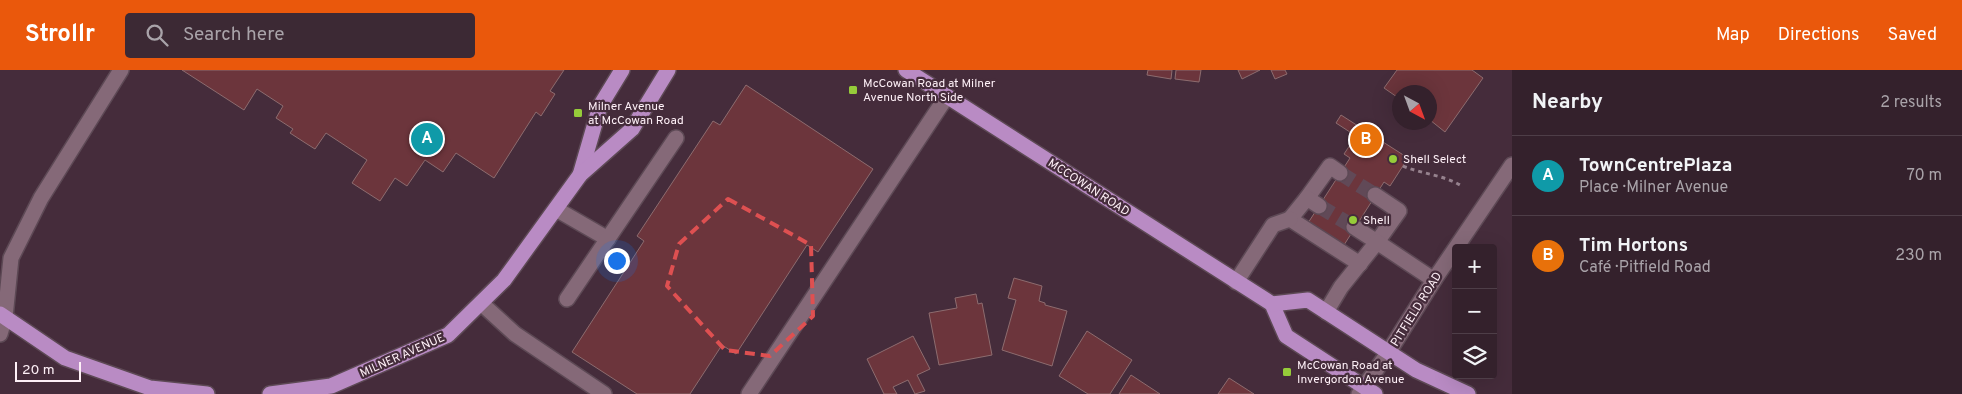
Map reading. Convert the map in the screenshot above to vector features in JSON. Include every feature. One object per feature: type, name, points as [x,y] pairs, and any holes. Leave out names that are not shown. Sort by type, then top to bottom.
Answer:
[{"type":"main road","name":"MILNER AVENUE","points":[[580,174],[600,106],[622,70]]},
{"type":"main road","name":"MILNER AVENUE","points":[[270,394],[330,386],[448,336],[504,280],[580,174],[632,129],[668,70]]},
{"type":"main road","name":"MCCOWAN ROAD","points":[[906,70],[1272,304]]},
{"type":"main road","points":[[1366,392],[1286,336],[1272,304],[1308,300],[1416,370],[1468,394]]},
{"type":"main road","points":[[2,315],[65,358],[150,388],[207,394]]},
{"type":"street","points":[[0,334],[11,258],[41,198],[121,70]]},
{"type":"street","points":[[749,394],[947,96]]},
{"type":"street","points":[[568,299],[676,138]]},
{"type":"street","name":"PITFIELD ROAD","points":[[1366,392],[1434,280],[1512,165]]},
{"type":"street","points":[[1236,282],[1273,226],[1290,219],[1313,202],[1330,166],[1340,173]]},
{"type":"street","points":[[1326,312],[1341,287],[1399,211],[1376,195]]},
{"type":"street","points":[[556,209],[608,239]]},
{"type":"street","points":[[1290,219],[1360,264]]},
{"type":"street","points":[[1354,227],[1434,280]]},
{"type":"street","points":[[481,303],[515,334],[604,394]]},
{"type":"path","points":[[1403,166],[1450,180],[1460,186]]},
{"type":"highlighted area","points":[[728,199],[811,245],[813,316],[770,356],[725,350],[667,286],[679,244]]},
{"type":"building","points":[[182,70],[564,70],[550,91],[555,94],[541,116],[536,112],[494,178],[456,153],[443,172],[425,160],[407,186],[395,178],[380,201],[352,183],[367,160],[326,133],[315,149],[307,144],[290,133],[293,129],[276,118],[283,106],[257,89],[244,110]]},
{"type":"building","points":[[1148,70],[1172,70],[1171,79],[1147,75]]},
{"type":"building","points":[[1176,70],[1201,70],[1199,82],[1175,79]]},
{"type":"building","points":[[1238,70],[1260,70],[1242,79]]},
{"type":"building","points":[[1271,70],[1285,70],[1287,74],[1275,79]]},
{"type":"building","points":[[1397,70],[1472,70],[1483,78],[1445,132],[1437,126],[1437,85],[1392,85],[1392,94],[1384,88]]},
{"type":"building","points":[[746,85],[873,169],[818,252],[807,245],[736,354],[722,345],[690,394],[637,394],[572,352],[644,241],[637,236],[713,121],[720,125]]},
{"type":"building","points":[[1341,115],[1408,158],[1390,186],[1384,182],[1344,245],[1308,223],[1350,158],[1344,154],[1356,136],[1336,123]]},
{"type":"building","points":[[1014,278],[1042,286],[1039,301],[1045,303],[1045,305],[1067,311],[1052,366],[1002,350],[1016,300],[1008,298]]},
{"type":"building","points":[[976,294],[978,304],[982,303],[992,355],[939,365],[929,313],[957,308],[955,298]]},
{"type":"building","points":[[1087,331],[1132,360],[1110,394],[1088,394],[1059,376]]},
{"type":"building","points":[[913,336],[930,369],[917,375],[925,391],[915,394],[908,380],[893,387],[897,394],[884,394],[867,359]]},
{"type":"building","points":[[1131,375],[1160,394],[1119,394]]},
{"type":"building","points":[[1229,378],[1254,394],[1218,394]]},
{"type":"tunnel","points":[[1340,173],[1375,195]]},
{"type":"tunnel","points":[[1319,206],[1354,227]]},
{"type":"place","name":"McCowan Road at Milner Avenue North Side","points":[[853,90]]},
{"type":"place","name":"Milner Avenue at McCowan Road","points":[[578,113]]},
{"type":"place","name":"TownCentrePlaza","points":[[427,139]]},
{"type":"place","name":"Tim Hortons","points":[[1366,140]]},
{"type":"place","name":"Shell Select","points":[[1393,159]]},
{"type":"place","name":"Shell","points":[[1353,220]]},
{"type":"place","name":"McCowan Road at Invergordon Avenue","points":[[1287,372]]}]
